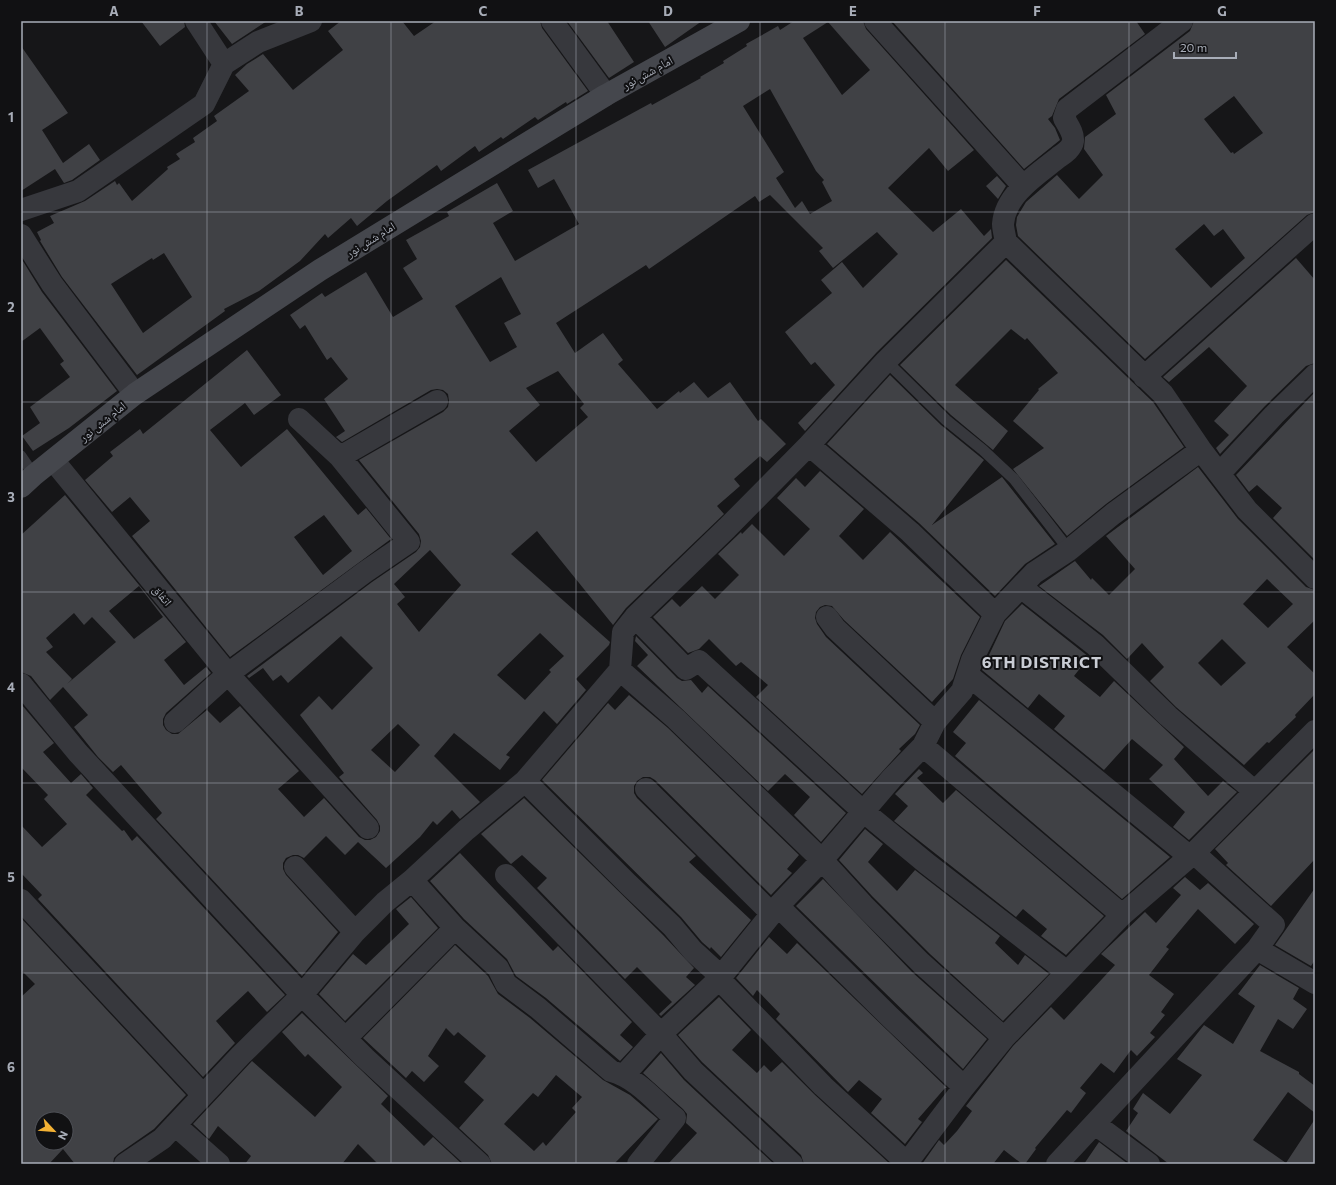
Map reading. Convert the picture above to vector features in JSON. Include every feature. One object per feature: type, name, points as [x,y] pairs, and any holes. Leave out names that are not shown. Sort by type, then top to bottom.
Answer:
[{"type":"street","points":[[196,21],[224,64]]},
{"type":"street","points":[[21,210],[78,191],[204,104],[224,64],[258,42],[311,21]]},
{"type":"street","points":[[552,21],[606,94]]},
{"type":"street","name":"امام شش نور","points":[[27,481],[135,394],[320,270],[606,94],[739,21]]},
{"type":"street","points":[[875,21],[1023,186]]},
{"type":"street","points":[[1182,21],[1067,108],[1064,118],[1072,133],[1073,141],[1068,150],[1023,186],[1005,213],[1003,225],[1006,242],[1162,394],[1201,450],[1220,473],[1246,510],[1314,575]]},
{"type":"street","points":[[1144,377],[1315,224]]},
{"type":"street","points":[[21,235],[52,284],[135,394]]},
{"type":"street","points":[[125,1164],[162,1139],[302,995],[355,932],[385,902],[412,880],[466,830],[525,781],[620,670],[623,632],[635,617],[727,528],[809,445],[886,361],[1006,242]]},
{"type":"street","points":[[1220,473],[1274,415],[1315,375]]},
{"type":"street","points":[[340,457],[437,401]]},
{"type":"street","points":[[175,722],[228,674],[365,572],[409,542],[340,457],[299,419]]},
{"type":"street","points":[[809,445],[910,532],[995,614]]},
{"type":"street","points":[[624,1075],[661,1034],[719,979],[778,906],[822,860],[892,778],[924,746],[935,722],[962,691],[972,660],[995,614],[1022,588],[1034,573],[1069,550],[1113,514],[1201,450]]},
{"type":"street","name":"اتفاق","points":[[53,460],[228,674],[368,828]]},
{"type":"street","points":[[1022,588],[1095,646],[1168,716],[1254,791]]},
{"type":"street","points":[[635,617],[686,669],[700,660],[864,812],[926,863],[1067,972]]},
{"type":"street","points":[[827,617],[835,628],[935,722]]},
{"type":"street","points":[[620,670],[676,719],[822,860],[863,904],[921,962],[1004,1038]]},
{"type":"street","points":[[968,675],[1274,924],[1257,949],[1057,1164]]},
{"type":"street","points":[[21,684],[78,753],[302,995],[365,1058],[480,1164]]},
{"type":"street","points":[[525,781],[672,926],[693,951],[715,971],[719,979],[823,1086],[907,1163],[964,1087],[1004,1038],[1122,915],[1191,855],[1315,731]]},
{"type":"street","points":[[924,746],[1122,915]]},
{"type":"street","points":[[646,789],[769,911],[778,906]]},
{"type":"street","points":[[295,867],[355,932]]},
{"type":"street","points":[[506,875],[661,1034],[693,1071],[792,1164]]},
{"type":"street","points":[[412,880],[455,928],[498,968],[506,984],[538,1008],[611,1071],[624,1075],[675,1118],[638,1164]]},
{"type":"street","points":[[21,900],[203,1096]]},
{"type":"street","points":[[778,906],[890,1017],[964,1087]]},
{"type":"street","points":[[346,1038],[455,928]]},
{"type":"street","points":[[1257,949],[1315,983]]},
{"type":"street","points":[[1094,1124],[1149,1164]]},
{"type":"street","points":[[175,1125],[219,1164]]},
{"type":"lane","points":[[886,361],[946,420],[1014,479],[1069,550]]},
{"type":"lane","points":[[21,456],[27,481]]},
{"type":"building","points":[[141,21],[184,21],[185,27],[160,46]]},
{"type":"building","points":[[214,21],[267,21],[232,44]]},
{"type":"building","points":[[341,21],[402,21],[414,36],[436,21],[540,21],[542,28],[588,91],[567,104],[566,102],[538,120],[535,117],[503,139],[501,137],[479,152],[475,146],[441,171],[437,165],[387,201],[357,226],[351,218],[328,238],[325,234],[300,261],[259,291],[224,309],[225,311],[137,375],[62,277],[40,241],[41,240],[37,232],[54,223],[50,216],[85,201],[115,181],[117,185],[119,183],[132,201],[168,169],[167,167],[180,159],[176,154],[195,142],[193,138],[217,121],[214,116],[249,91],[235,75],[247,64],[263,54],[293,90],[343,50],[328,31]],"holes":[[[164,253],[192,297],[143,333],[111,284],[152,258],[153,260]]]},
{"type":"building","points":[[567,21],[607,21],[634,62],[609,78]]},
{"type":"building","points":[[648,21],[702,21],[665,47]]},
{"type":"building","points":[[794,21],[863,21],[866,29],[974,150],[948,171],[929,148],[888,188],[933,232],[961,209],[984,236],[991,229],[992,238],[877,352],[805,431],[798,423],[835,385],[815,362],[811,365],[785,332],[832,293],[821,280],[842,262],[863,288],[898,254],[877,232],[833,268],[819,251],[823,248],[770,195],[759,202],[755,196],[649,269],[646,265],[556,323],[575,353],[603,333],[623,360],[618,364],[657,409],[679,391],[680,393],[694,382],[708,398],[730,382],[758,421],[761,419],[786,444],[767,462],[760,456],[734,479],[740,486],[717,506],[724,514],[626,608],[613,625],[537,531],[511,554],[610,642],[609,645],[576,679],[586,690],[557,724],[544,711],[506,755],[510,757],[500,770],[454,733],[434,756],[480,802],[460,819],[452,810],[437,825],[433,821],[420,837],[386,868],[358,842],[345,855],[326,836],[304,858],[298,855],[293,855],[286,858],[283,863],[283,869],[286,875],[338,932],[302,976],[156,819],[162,813],[121,765],[113,772],[98,757],[74,727],[88,715],[63,687],[50,700],[31,676],[21,672],[21,535],[65,495],[186,642],[164,660],[184,685],[206,667],[211,673],[166,713],[163,719],[163,725],[166,730],[172,734],[178,734],[207,710],[220,723],[240,706],[299,771],[278,789],[304,817],[324,798],[359,837],[365,840],[370,840],[376,837],[380,831],[380,826],[377,820],[339,777],[344,773],[300,715],[319,696],[332,710],[373,668],[341,636],[288,683],[281,675],[273,681],[263,668],[249,678],[247,676],[372,582],[416,552],[420,547],[421,541],[419,534],[359,460],[443,412],[448,407],[448,394],[443,390],[431,390],[342,442],[336,437],[345,431],[324,399],[348,379],[331,357],[327,360],[305,325],[300,329],[290,315],[322,293],[325,297],[366,272],[393,317],[423,299],[403,268],[417,259],[406,240],[449,216],[447,212],[497,183],[513,211],[493,223],[515,261],[579,224],[554,179],[538,188],[528,170],[651,103],[652,105],[701,78],[700,77],[724,63],[723,61],[747,46],[746,44],[778,26],[780,30]],"holes":[[[828,22],[870,70],[842,95],[803,38]],[[770,89],[816,171],[824,180],[822,182],[832,201],[810,214],[802,201],[795,208],[776,178],[784,172],[743,106]],[[501,277],[521,314],[504,323],[517,347],[490,362],[455,306]],[[558,371],[584,404],[580,408],[588,417],[536,462],[509,431],[540,405],[526,388]],[[430,550],[461,585],[419,632],[397,604],[405,597],[394,584]],[[139,586],[163,617],[134,639],[109,611]],[[74,613],[84,625],[92,617],[116,642],[67,684],[72,679],[46,652],[53,647],[46,638]],[[540,633],[564,656],[549,670],[551,672],[525,700],[497,675]],[[398,724],[420,745],[395,772],[371,750]]]},
{"type":"building","points":[[892,21],[1136,21],[1145,34],[1059,99],[1052,116],[1048,119],[1055,128],[1060,140],[1024,169]]},
{"type":"building","points":[[1194,21],[1315,21],[1315,212],[1307,215],[1145,359],[1018,236],[1016,225],[1017,217],[1026,202],[1057,175],[1079,199],[1103,175],[1084,149],[1085,137],[1116,114],[1106,95],[1190,31]],"holes":[[[1234,96],[1263,133],[1234,154],[1233,152],[1231,153],[1204,119]],[[1204,224],[1214,236],[1223,229],[1245,258],[1211,288],[1175,249]]]},
{"type":"building","points":[[21,46],[68,113],[42,130],[63,163],[89,144],[100,160],[72,180],[64,183],[55,169],[21,191]]},
{"type":"building","points":[[997,176],[1006,186],[998,199],[986,186]]},
{"type":"building","points":[[21,258],[42,292],[117,391],[69,428],[33,451],[22,436],[40,423],[30,407],[70,377],[60,364],[64,361],[40,328],[21,342]]},
{"type":"building","points":[[1296,258],[1315,280],[1315,363],[1306,366],[1265,406],[1220,454],[1216,448],[1229,435],[1214,421],[1247,386],[1209,347],[1169,382],[1163,377]]},
{"type":"building","points":[[1006,260],[1153,402],[1184,447],[1106,504],[1067,536],[1013,469],[1044,448],[1013,421],[1039,390],[1038,389],[1058,373],[1027,338],[1025,340],[1011,329],[955,385],[1008,431],[993,450],[951,415],[900,365]]},
{"type":"building","points":[[247,350],[281,395],[254,415],[245,403],[210,430],[241,467],[287,429],[358,515],[366,508],[391,539],[230,657],[132,536],[150,521],[130,497],[112,512],[85,480],[113,456],[110,452],[140,429],[143,434]],"holes":[[[324,515],[352,551],[323,575],[294,537]]]},
{"type":"building","points":[[890,375],[941,425],[984,460],[932,525],[1002,477],[1055,544],[1025,564],[995,596],[919,523],[827,444]]},
{"type":"building","points":[[1315,392],[1315,560],[1273,518],[1282,508],[1257,485],[1249,492],[1236,475]]},
{"type":"building","points":[[1198,467],[1238,519],[1306,587],[1315,590],[1315,620],[1287,647],[1315,674],[1315,694],[1295,715],[1296,717],[1269,743],[1267,742],[1244,765],[1176,707],[1150,681],[1164,667],[1142,643],[1127,659],[1103,635],[1039,586],[1075,561],[1091,580],[1092,578],[1109,595],[1135,569],[1106,536]],"holes":[[[1267,579],[1293,604],[1268,628],[1243,604]],[[1222,639],[1246,663],[1221,686],[1198,663]]]},
{"type":"building","points":[[820,471],[864,509],[839,536],[863,560],[890,532],[980,617],[961,655],[953,679],[932,702],[844,620],[832,606],[825,605],[820,607],[816,612],[815,618],[817,624],[826,637],[920,725],[915,734],[899,749],[901,751],[862,794],[756,697],[768,685],[741,662],[736,666],[709,639],[699,649],[688,653],[653,617],[672,599],[680,607],[702,586],[715,599],[739,575],[718,554],[741,532],[742,534],[752,524],[784,556],[810,529],[777,498],[796,478],[805,487]]},
{"type":"building","points":[[1022,604],[1089,657],[1074,676],[1100,697],[1114,681],[1184,747],[1174,759],[1208,796],[1223,781],[1237,792],[1189,840],[1173,827],[1185,812],[1149,779],[1163,765],[1132,739],[1104,770],[1054,729],[1065,716],[1039,694],[1028,708],[982,670],[1005,621]]},
{"type":"building","points":[[636,636],[677,678],[682,681],[691,680],[702,693],[708,686],[846,813],[821,842],[794,815],[810,797],[785,774],[768,791],[637,666],[648,655],[635,641]]},
{"type":"building","points":[[629,695],[668,728],[799,855],[787,869],[792,873],[771,895],[655,780],[650,777],[643,777],[637,781],[634,786],[634,793],[637,798],[696,856],[689,862],[751,920],[721,957],[711,947],[710,949],[702,942],[681,917],[542,780],[608,703],[615,710]]},
{"type":"building","points":[[979,700],[1170,857],[1122,899],[955,756],[966,743],[953,732]]},
{"type":"building","points":[[21,704],[54,743],[43,752],[71,783],[81,774],[93,788],[86,795],[122,831],[124,830],[132,841],[137,836],[285,995],[267,1012],[248,991],[216,1021],[235,1043],[203,1077],[38,899],[42,895],[21,873],[21,825],[42,847],[67,824],[44,799],[48,795],[21,767]]},
{"type":"building","points":[[1315,749],[1315,859],[1271,906],[1226,865],[1228,863],[1215,849]]},
{"type":"building","points":[[919,769],[923,773],[917,778],[943,803],[956,790],[1104,916],[1066,955],[1041,936],[1047,929],[1023,909],[1016,917],[894,821],[908,806],[895,794]]},
{"type":"building","points":[[524,798],[663,935],[694,968],[686,977],[695,985],[661,1016],[659,1014],[672,1002],[637,967],[625,979],[537,888],[547,878],[522,855],[511,864],[481,834]]},
{"type":"building","points":[[865,829],[883,844],[868,862],[897,891],[915,870],[1000,936],[995,943],[1018,965],[1025,955],[1049,974],[1003,1021],[930,954],[872,896],[839,860]]},
{"type":"building","points":[[460,853],[553,951],[558,946],[632,1022],[620,1035],[633,1047],[620,1061],[546,998],[516,976],[507,959],[464,919],[430,881]]},
{"type":"building","points":[[1185,877],[1200,890],[1208,883],[1254,924],[1235,944],[1198,909],[1166,947],[1169,949],[1149,975],[1174,994],[1161,1012],[1165,1015],[1150,1033],[1155,1037],[1137,1056],[1131,1050],[1114,1073],[1101,1063],[1080,1088],[1086,1093],[1071,1113],[1067,1110],[1035,1148],[1036,1149],[1025,1164],[1022,1164],[1004,1150],[993,1164],[922,1164],[939,1140],[944,1145],[957,1131],[972,1111],[966,1106],[1013,1046],[1051,1007],[1064,1020],[1115,965],[1101,954],[1145,912],[1156,923],[1181,895],[1173,888]]},
{"type":"building","points":[[823,879],[912,972],[987,1039],[963,1069],[796,906]]},
{"type":"building","points":[[1315,888],[1315,960],[1311,966],[1275,945]]},
{"type":"building","points":[[411,897],[438,928],[345,1021],[319,994],[353,954],[366,965],[409,924],[396,909]]},
{"type":"building","points":[[21,918],[186,1095],[154,1129],[118,1154],[114,1158],[113,1164],[75,1164],[65,1151],[74,1151],[74,1111],[34,1111],[34,1151],[61,1151],[49,1164],[21,1164],[21,997],[35,984],[21,970]]},
{"type":"building","points":[[769,937],[787,954],[797,943],[947,1088],[945,1088],[918,1119],[922,1122],[905,1144],[871,1113],[882,1099],[859,1080],[848,1092],[776,1019],[780,1014],[757,990],[753,996],[736,978]]},
{"type":"building","points":[[455,945],[488,976],[498,994],[530,1018],[603,1080],[630,1095],[658,1119],[614,1164],[492,1164],[488,1155],[459,1128],[484,1100],[464,1082],[486,1056],[458,1032],[454,1036],[446,1028],[428,1056],[439,1066],[424,1082],[412,1071],[406,1078],[363,1038]],"holes":[[[556,1075],[582,1097],[572,1108],[576,1112],[546,1146],[543,1142],[534,1151],[504,1124],[533,1093],[538,1097]]]},
{"type":"building","points":[[1260,965],[1299,988],[1293,999],[1307,1009],[1293,1029],[1278,1019],[1260,1051],[1299,1072],[1299,1074],[1315,1086],[1315,1113],[1288,1092],[1253,1140],[1286,1163],[1315,1119],[1315,1164],[1169,1164],[1126,1131],[1138,1113],[1133,1109],[1143,1093],[1170,1114],[1202,1075],[1177,1059],[1204,1025],[1233,1044],[1255,1006],[1238,994]]},
{"type":"building","points":[[719,997],[751,1030],[732,1050],[757,1073],[764,1065],[771,1072],[782,1062],[815,1095],[890,1164],[804,1164],[801,1155],[702,1062],[678,1035]]},
{"type":"building","points":[[302,1013],[388,1096],[381,1104],[424,1146],[433,1137],[462,1164],[378,1164],[358,1144],[342,1164],[245,1164],[251,1156],[218,1126],[209,1139],[193,1124],[252,1061],[315,1117],[342,1087],[308,1054],[305,1057],[282,1032]]},
{"type":"building","points":[[661,1053],[684,1080],[774,1164],[668,1164],[697,1133],[686,1123],[687,1114],[683,1109],[643,1073]]},
{"type":"building","points":[[1099,1142],[1128,1164],[1084,1164]]},
{"type":"district","name":"6TH DISTRICT","points":[[1042,661]]}]
